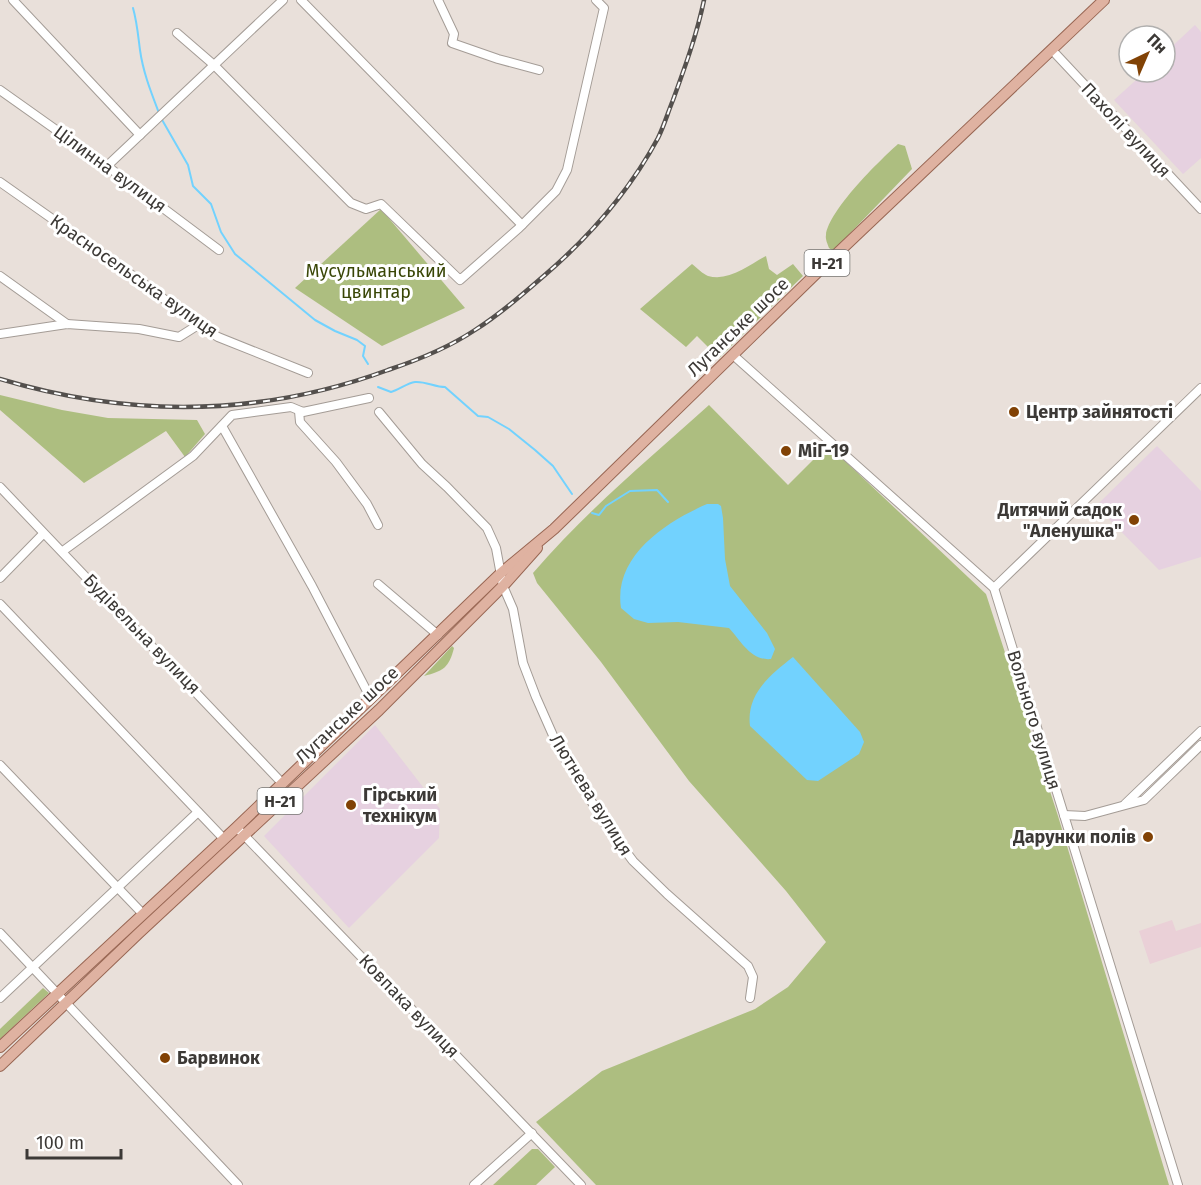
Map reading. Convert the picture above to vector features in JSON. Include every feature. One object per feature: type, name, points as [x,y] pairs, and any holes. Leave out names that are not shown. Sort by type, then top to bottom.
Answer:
[{"type":"main road","name":"Луганське шосе","points":[[0,1066],[68,1003],[240,832],[379,710],[503,586],[554,529],[826,264],[1104,0]]},
{"type":"main road","name":"Луганське шосе","points":[[0,1047],[224,839],[240,832],[282,783],[501,573],[554,529]]},
{"type":"street","points":[[14,0],[140,135]]},
{"type":"street","points":[[107,166],[283,0]]},
{"type":"street","points":[[300,0],[522,225]]},
{"type":"street","points":[[438,0],[454,34],[452,44],[539,70]]},
{"type":"street","points":[[177,33],[214,65],[351,203],[366,208],[381,204],[460,280],[522,225],[556,191],[567,170],[604,8],[596,0]]},
{"type":"street","name":"Пахолі вулиця","points":[[1052,50],[1201,209]]},
{"type":"street","name":"Цілинна вулиця","points":[[0,90],[219,250]]},
{"type":"street","name":"Красносельська вулиця","points":[[0,182],[139,280],[198,325],[218,337],[308,373]]},
{"type":"street","points":[[0,276],[67,324]]},
{"type":"street","points":[[0,334],[67,324],[139,329],[179,337],[198,325]]},
{"type":"street","points":[[734,355],[994,588],[1201,388]]},
{"type":"street","points":[[63,551],[193,456],[232,415],[291,407],[303,412],[369,398]]},
{"type":"street","points":[[299,411],[300,422],[336,462],[367,504],[378,525]]},
{"type":"street","name":"Лютнева вулиця","points":[[379,412],[422,464],[487,528],[495,548],[503,586],[513,609],[523,663],[559,748],[606,825],[633,861],[748,966],[753,977],[750,998]]},
{"type":"street","points":[[222,426],[312,586],[371,699]]},
{"type":"street","name":"Будівельна вулиця","points":[[0,487],[282,783]]},
{"type":"street","points":[[0,578],[43,534]]},
{"type":"street","points":[[378,584],[438,635]]},
{"type":"street","name":"Вольного вулиця","points":[[994,588],[1178,1185]]},
{"type":"street","points":[[0,604],[224,839]]},
{"type":"street","points":[[1122,806],[1201,731]]},
{"type":"street","points":[[1064,815],[1085,816],[1144,800],[1201,745]]},
{"type":"street","points":[[0,765],[142,913]]},
{"type":"street","points":[[0,998],[198,813]]},
{"type":"street","name":"Ковпака вулиця","points":[[240,832],[581,1185]]},
{"type":"street","points":[[0,933],[238,1185]]},
{"type":"street","points":[[474,1185],[532,1133]]},
{"type":"shaded area","points":[[1195,25],[1201,32],[1201,158],[1183,174],[1114,100],[1132,84],[1177,84],[1177,42]]},
{"type":"shaded area","points":[[1157,446],[1201,491],[1201,557],[1159,570],[1096,506]]},
{"type":"shaded area","points":[[375,725],[440,809],[439,838],[349,928],[264,836]]},
{"type":"shaded area","points":[[1172,920],[1176,931],[1201,923],[1201,947],[1150,964],[1139,931]]},
{"type":"green space","points":[[898,144],[905,146],[912,169],[833,251],[829,248],[826,237],[829,225],[836,213],[856,186]]},
{"type":"green space","name":"Мусульманський цвинтар","points":[[381,209],[465,308],[382,346],[295,288]]},
{"type":"green space","points":[[766,256],[769,269],[777,275],[793,264],[803,276],[719,358],[697,336],[686,347],[640,309],[692,264],[708,276],[724,277]]},
{"type":"green space","points":[[0,395],[108,418],[197,420],[205,434],[185,457],[166,431],[84,483],[0,410]]},
{"type":"green space","points":[[709,405],[788,485],[828,445],[986,594],[1058,816],[1169,1185],[596,1185],[536,1122],[602,1071],[755,1009],[788,987],[826,942],[786,891],[689,781],[601,662],[537,583],[533,573],[596,507]]},
{"type":"green space","points":[[452,646],[454,648],[452,655],[444,668],[424,676]]},
{"type":"green space","points":[[43,988],[49,993],[0,1039],[0,1029]]},
{"type":"green space","points":[[532,1149],[538,1149],[555,1167],[536,1185],[493,1185]]},
{"type":"water","points":[[707,504],[721,506],[725,559],[730,586],[767,633],[775,649],[771,659],[764,659],[752,653],[729,628],[678,622],[648,623],[634,619],[621,608],[621,589],[625,572],[634,557],[660,531]]},
{"type":"water","points":[[793,657],[860,732],[864,742],[859,754],[818,781],[807,780],[750,726],[752,704],[761,686]]},
{"type":"waterway","points":[[133,8],[143,66],[159,113]]},
{"type":"waterway","points":[[161,118],[188,165],[193,186],[211,204],[221,232],[235,254],[315,320],[365,346],[363,356],[368,364]]},
{"type":"waterway","points":[[378,387],[391,392],[415,382],[445,387],[478,416],[488,417],[509,429],[535,450],[553,466],[572,494]]},
{"type":"waterway","points":[[592,513],[599,515],[606,506],[630,491],[657,490],[668,502]]},
{"type":"railway","points":[[0,379],[49,392],[97,401],[146,406],[195,407],[243,404],[292,397],[340,385],[410,362],[454,342],[493,317],[546,274],[578,244],[622,194],[647,157],[662,129],[690,50],[704,0]]},
{"type":"place","name":"Центр зайнятості","points":[[1014,412]]},
{"type":"place","name":"МіГ-19","points":[[786,451]]},
{"type":"place","name":"Дитячий садок \"Аленушка\"","points":[[1134,520]]},
{"type":"place","name":"Гірський технікум","points":[[351,805]]},
{"type":"place","name":"Дарунки полів","points":[[1148,837]]},
{"type":"place","name":"Барвинок","points":[[165,1058]]}]
